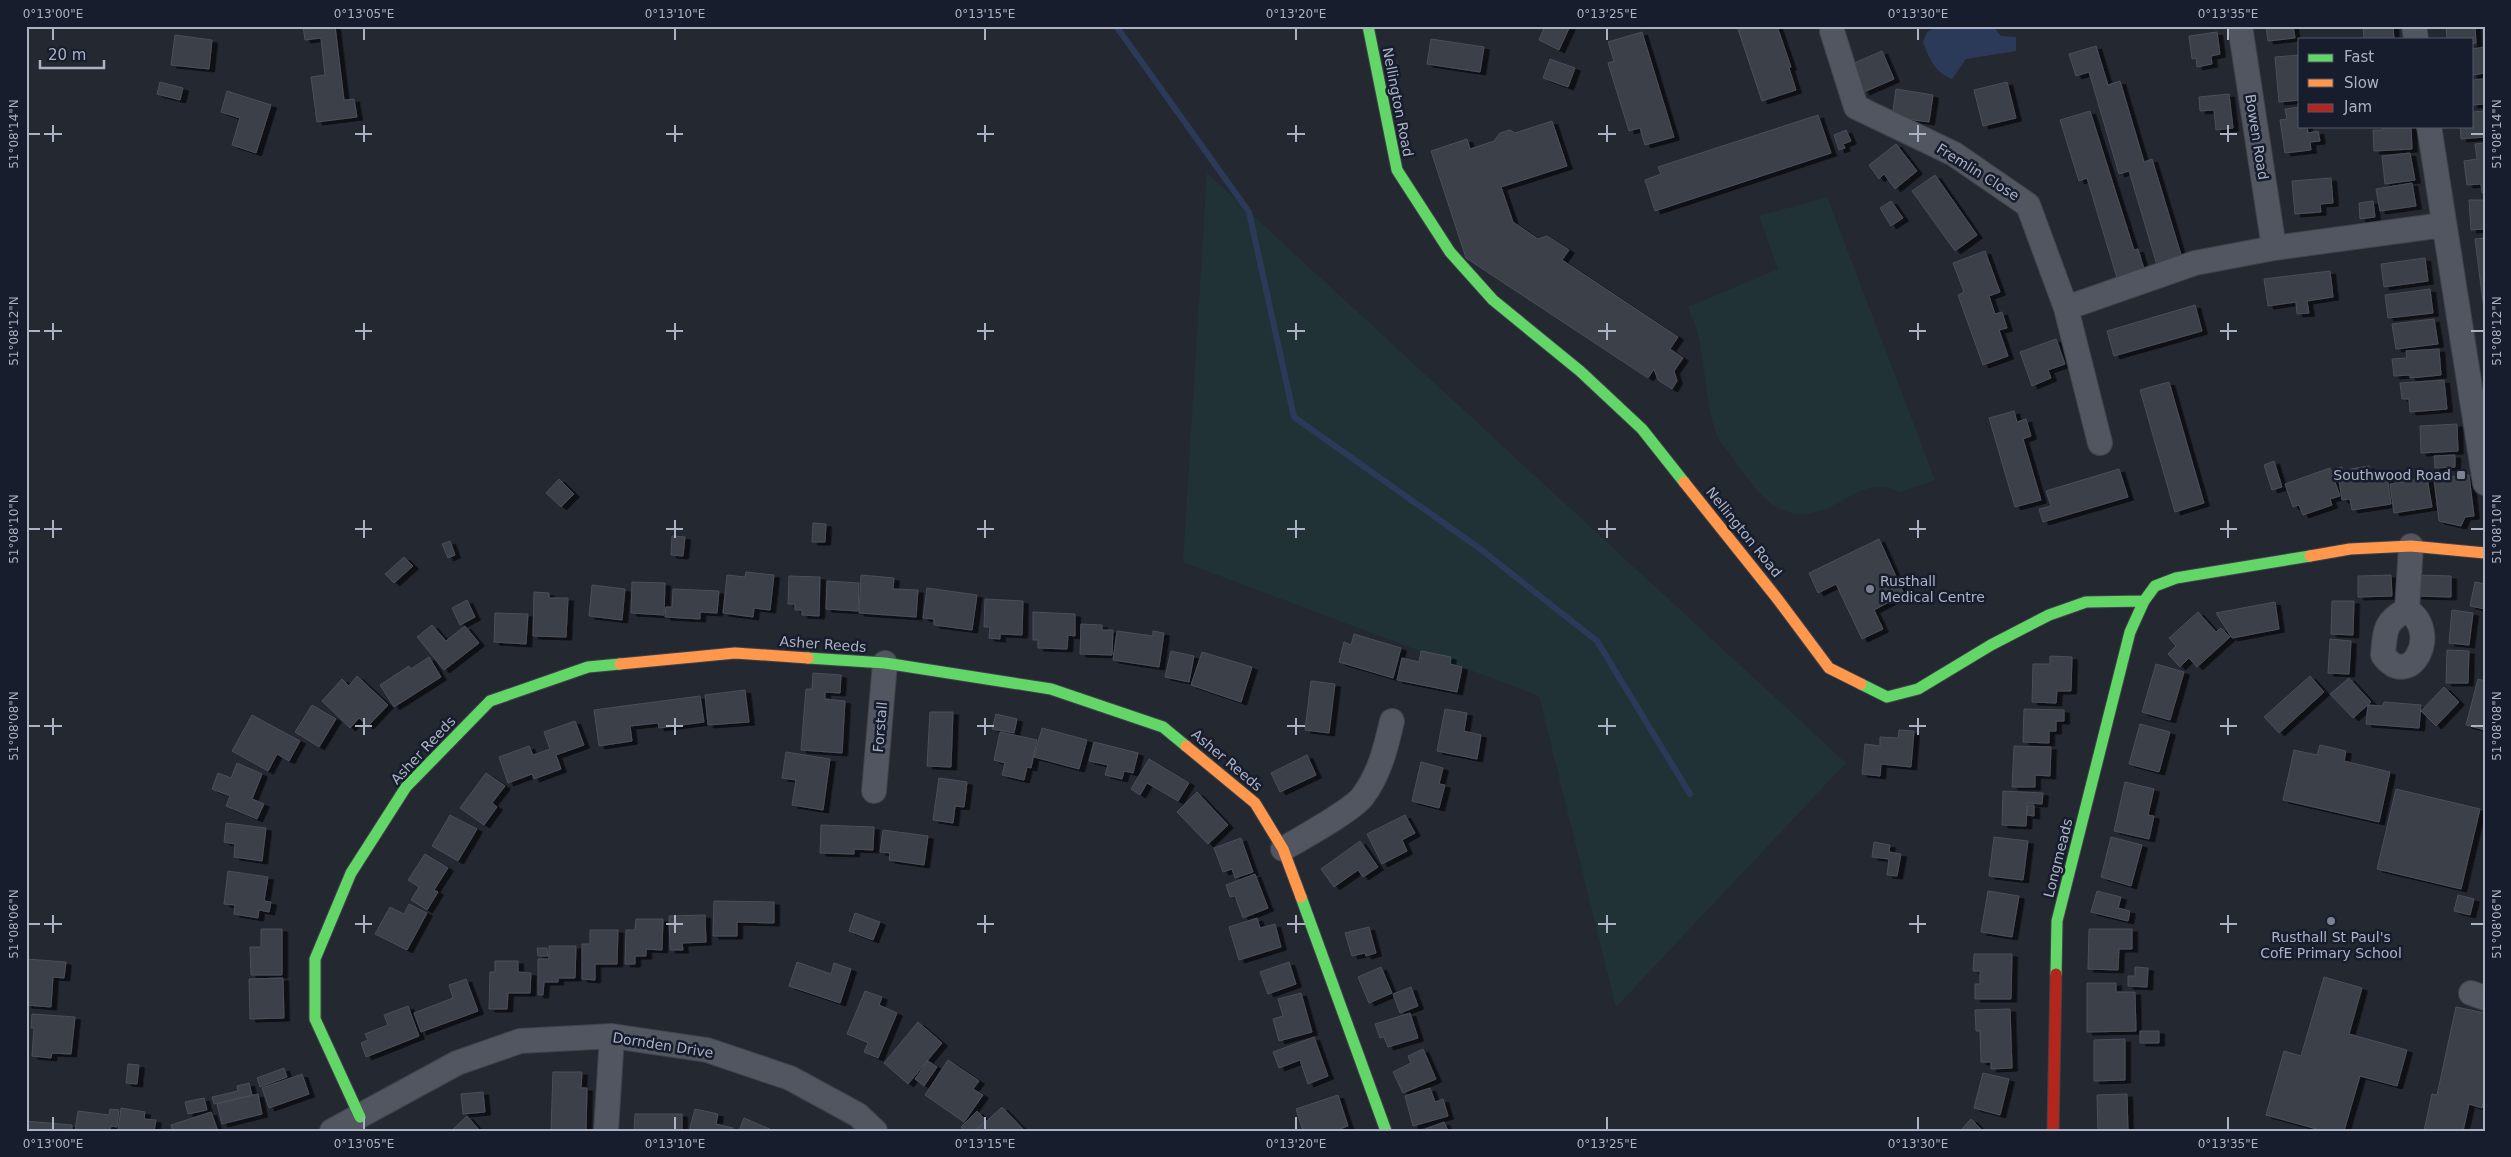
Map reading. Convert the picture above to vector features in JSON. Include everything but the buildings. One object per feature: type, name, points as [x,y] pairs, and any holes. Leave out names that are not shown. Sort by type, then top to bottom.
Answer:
[{"type":"street","name":"Nellington Road","points":[[1368,26],[1397,170],[1450,252],[1493,300],[1580,371],[1642,429],[1776,596],[1829,668],[1887,697],[1918,689],[1991,645],[2049,615],[2086,602],[2144,601]]},
{"type":"street","name":"Bowen Road","points":[[2240,26],[2274,248]]},
{"type":"street","name":"Fremlin Close","points":[[1832,31],[1856,107],[1954,154],[2028,205],[2066,308],[2100,442]]},
{"type":"street","points":[[2429,128],[2485,483]]},
{"type":"street","points":[[2066,308],[2195,263],[2274,248],[2443,225]]},
{"type":"street","points":[[2407,610],[2410,546]]},
{"type":"street","points":[[2144,601],[2155,586],[2176,578],[2350,549],[2410,546],[2485,553]]},
{"type":"street","name":"Longmeads","points":[[2053,1131],[2058,920],[2130,632],[2144,601]]},
{"type":"street","name":"Asher Reeds","points":[[360,1117],[315,1019],[315,959],[351,873],[406,787],[490,701],[588,667],[735,653],[885,663],[1052,689],[1163,727],[1255,803],[1283,849],[1386,1131]]},
{"type":"street","name":"Forstall","points":[[874,791],[885,663]]},
{"type":"street","points":[[1283,849],[1310,834],[1362,798],[1382,763],[1392,721]]},
{"type":"street","points":[[606,1131],[612,1036]]},
{"type":"street","name":"Dornden Drive","points":[[332,1131],[457,1064],[520,1041],[612,1036],[707,1050],[790,1078],[858,1115],[876,1131]]},
{"type":"shaded area","points":[[1207,173],[1846,763],[1616,1007],[1539,696],[1183,562]]},
{"type":"shaded area","points":[[1827,197],[1935,480],[1900,492],[1889,488],[1869,488],[1822,510],[1807,514],[1793,513],[1781,510],[1761,495],[1718,437],[1712,421],[1698,335],[1688,307],[1778,269],[1759,216]]},
{"type":"water","points":[[1939,26],[1993,26],[2001,36],[2016,37],[2016,51],[1966,59],[1952,79],[1937,69],[1930,59],[1923,42],[1927,32]]},
{"type":"waterway","points":[[1116,26],[1249,212],[1294,417],[1479,548],[1597,641],[1690,794]]},
{"type":"traffic: fast","points":[[1368,26],[1397,170],[1450,252],[1493,300],[1580,371],[1642,429],[1684,482]]},
{"type":"traffic: fast","points":[[2056,974],[2057,921],[2130,632],[2144,601],[2155,586],[2176,578],[2310,556]]},
{"type":"traffic: fast","points":[[1861,684],[1887,697],[1918,689],[1991,645],[2049,615],[2086,602],[2144,601]]},
{"type":"traffic: fast","points":[[808,658],[885,663],[1051,689],[1163,727],[1186,746]]},
{"type":"traffic: fast","points":[[360,1117],[315,1019],[315,959],[351,873],[406,787],[490,701],[588,667],[620,664]]},
{"type":"traffic: fast","points":[[1301,897],[1386,1131]]},
{"type":"traffic: slow","points":[[1684,482],[1776,597],[1829,668],[1861,684]]},
{"type":"traffic: slow","points":[[2310,556],[2350,549],[2411,546],[2485,553]]},
{"type":"traffic: slow","points":[[620,664],[735,653],[808,658]]},
{"type":"traffic: slow","points":[[1186,746],[1255,803],[1283,849],[1301,897]]},
{"type":"traffic: jam","points":[[2053,1131],[2056,974]]},
{"type":"place","name":"Southwood Road","points":[[2461,475]]},
{"type":"place","name":"Rusthall Medical Centre","points":[[1870,589]]},
{"type":"place","name":"Rusthall St Paul's CofE Primary School","points":[[2331,921]]}]
